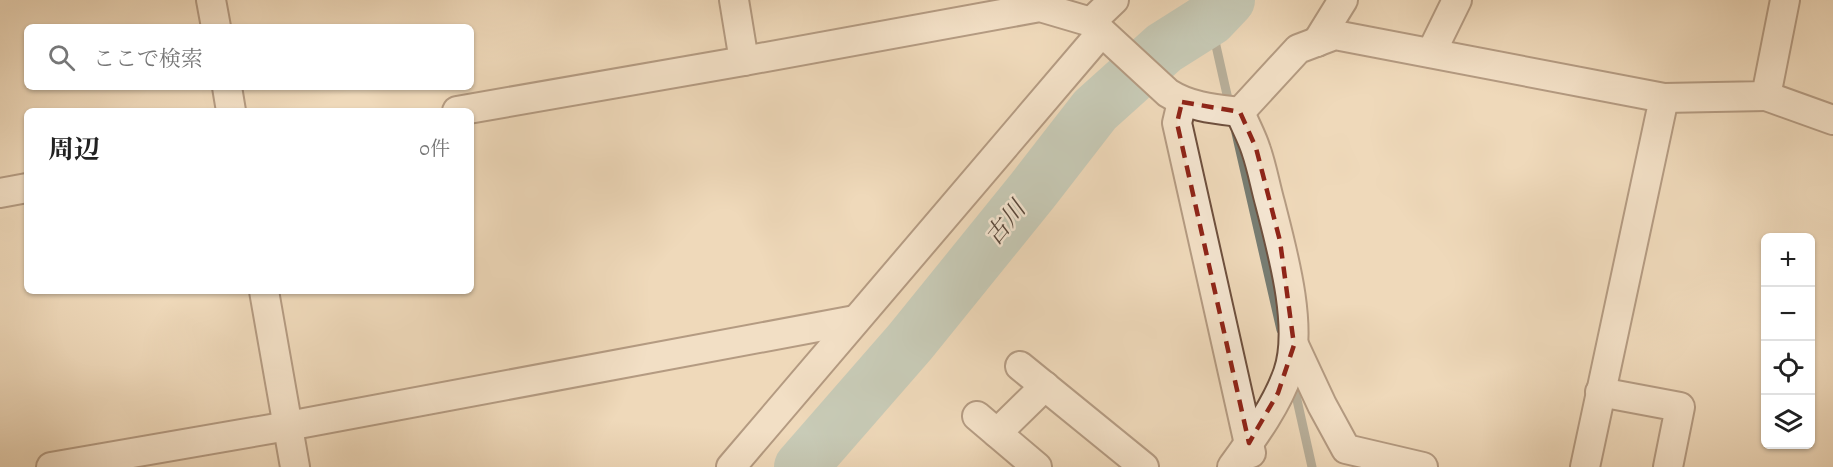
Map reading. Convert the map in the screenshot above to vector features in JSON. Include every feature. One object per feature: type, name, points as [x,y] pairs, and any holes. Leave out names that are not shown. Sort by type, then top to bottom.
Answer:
[{"type":"street","points":[[211,0],[215,24]]},
{"type":"street","points":[[734,0],[744,61]]},
{"type":"street","points":[[731,467],[1096,27],[1114,0]]},
{"type":"street","points":[[1317,42],[1343,0]]},
{"type":"street","points":[[1431,54],[1457,0]]},
{"type":"street","points":[[1766,96],[1785,0]]},
{"type":"street","points":[[474,108],[1040,7],[1096,27],[1185,101],[1240,112]]},
{"type":"street","points":[[1240,112],[1298,49],[1335,35],[1664,98],[1766,96],[1833,120]]},
{"type":"street","points":[[228,90],[230,108]]},
{"type":"street","points":[[1585,467],[1664,98]]},
{"type":"street","points":[[1185,101],[1177,123],[1252,455]]},
{"type":"street","points":[[1232,467],[1252,455],[1288,373],[1294,345],[1290,298],[1280,241],[1256,148],[1240,112]]},
{"type":"street","points":[[0,193],[24,189]]},
{"type":"street","points":[[265,294],[295,467]]},
{"type":"street","points":[[51,467],[288,426],[855,320]]},
{"type":"street","points":[[1294,345],[1346,449],[1424,467]]},
{"type":"street","points":[[1020,366],[1144,467]]},
{"type":"street","points":[[1037,467],[987,425],[1045,386]]},
{"type":"street","points":[[1600,392],[1680,407],[1668,467]]},
{"type":"highlighted area","points":[[1182,102],[1240,112],[1256,148],[1280,241],[1294,345],[1278,393],[1249,443],[1177,123]]},
{"type":"waterway","name":"古川","points":[[801,467],[910,342],[1095,110],[1164,48],[1210,19],[1228,0]]},
{"type":"waterway","points":[[1210,19],[1230,108]]},
{"type":"waterway","points":[[1236,133],[1281,330]]},
{"type":"waterway","points":[[1293,382],[1312,467]]}]
